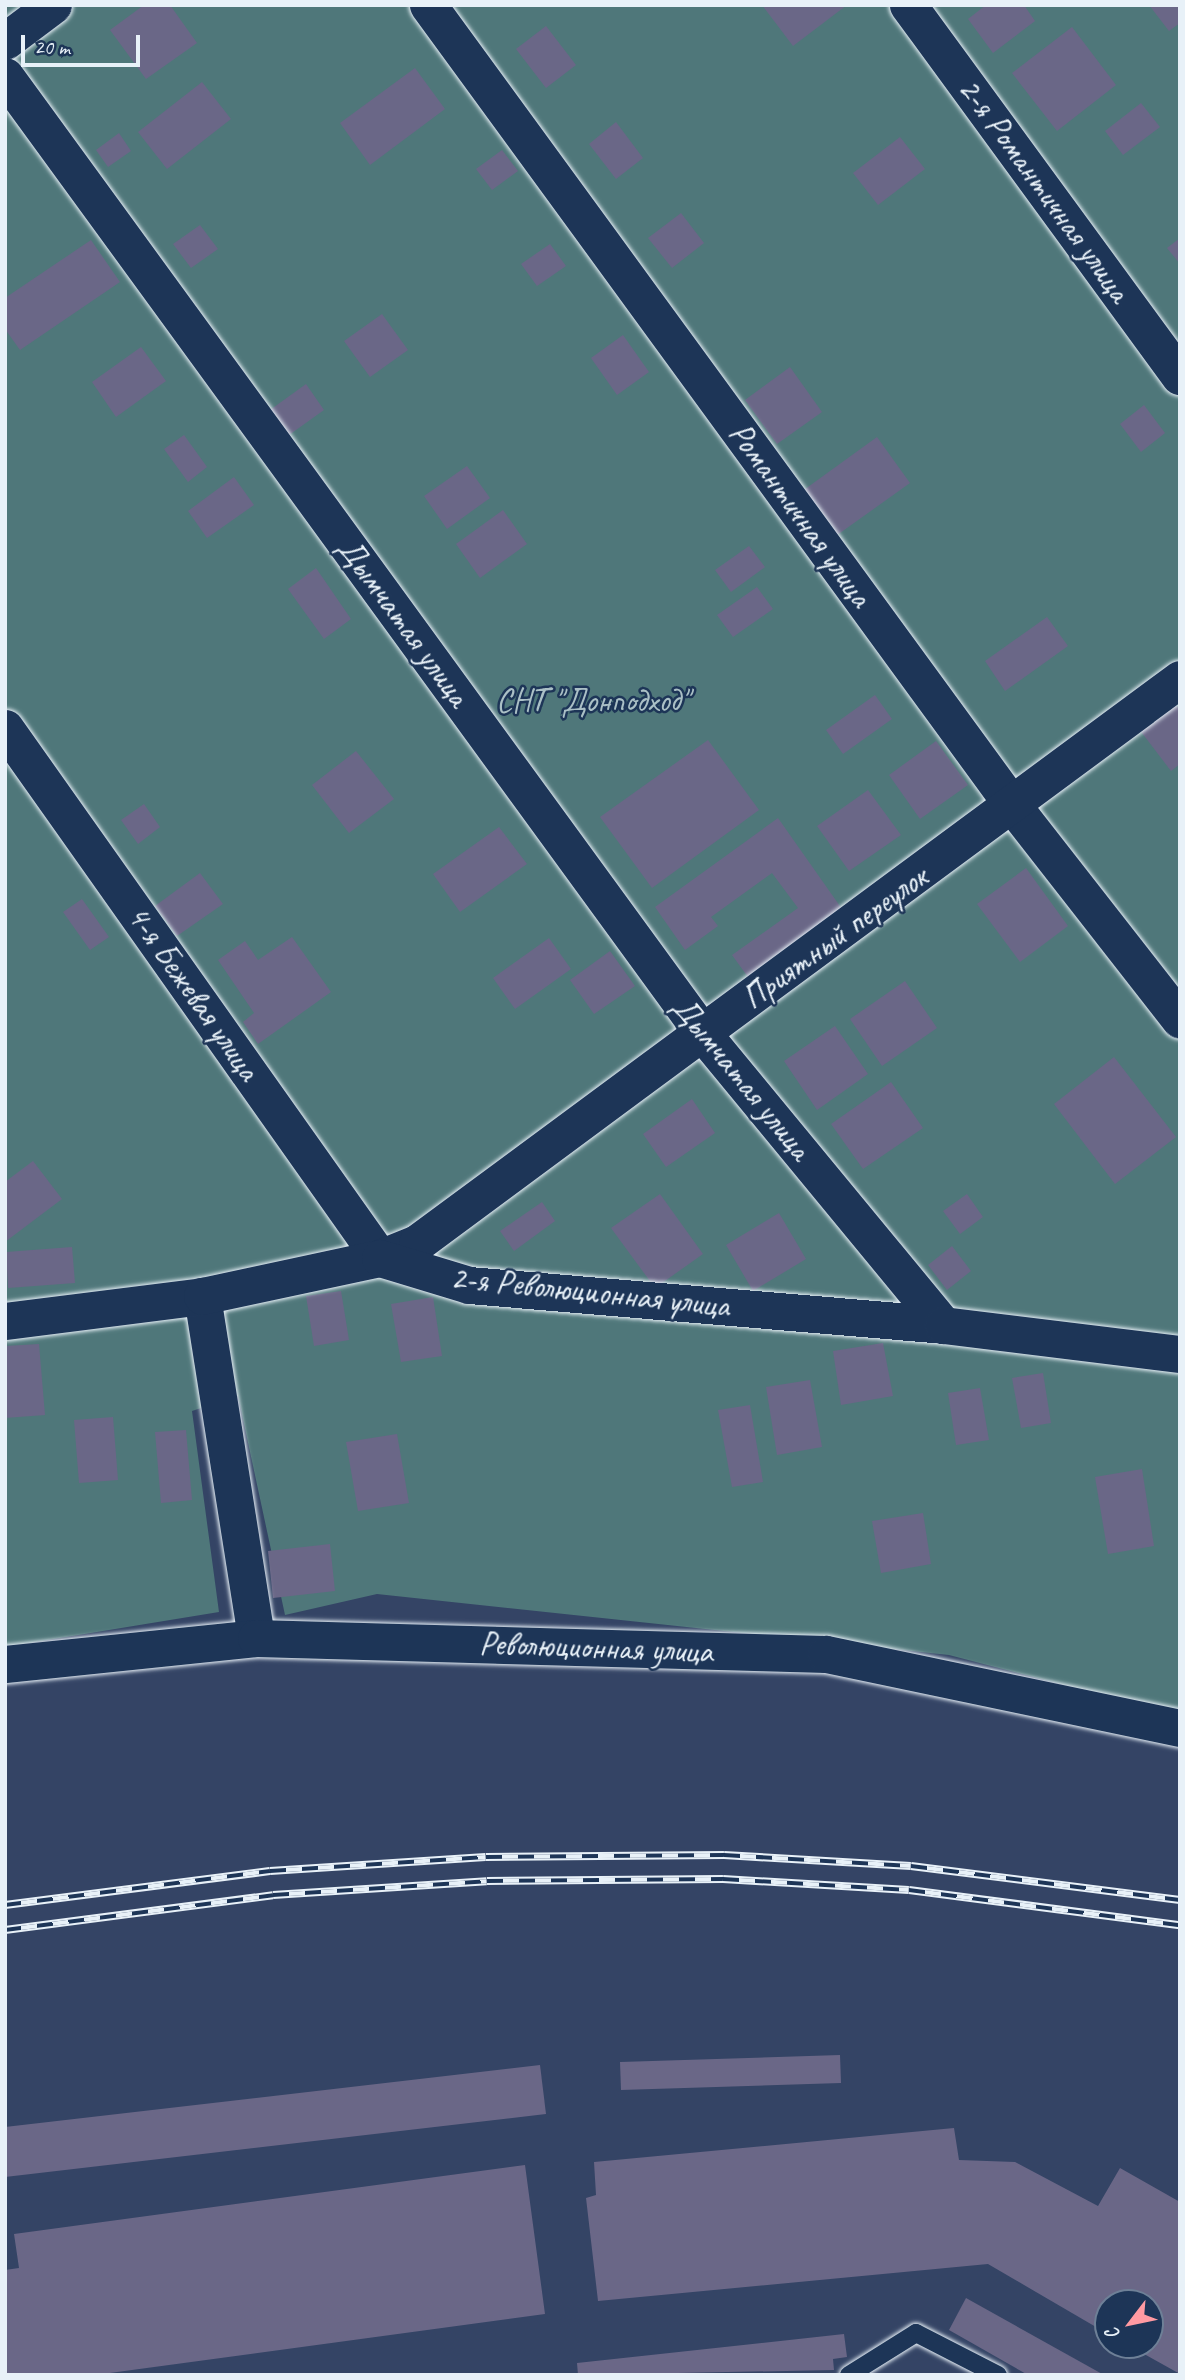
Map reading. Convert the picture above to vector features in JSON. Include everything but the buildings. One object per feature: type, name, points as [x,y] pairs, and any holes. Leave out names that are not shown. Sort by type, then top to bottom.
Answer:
[{"type":"street","points":[[5,41],[53,5]]},
{"type":"street","name":"Романтичная улица","points":[[428,5],[1013,806],[1180,1020]]},
{"type":"street","name":"2-я Романтичная улица","points":[[908,5],[1180,376]]},
{"type":"street","name":"Дымчатая улица","points":[[5,76],[704,1035],[943,1325]]},
{"type":"street","name":"Приятный переулок","points":[[380,1258],[417,1243],[704,1035],[1180,679]]},
{"type":"street","name":"4-я Бежевая улица","points":[[5,728],[380,1258]]},
{"type":"street","name":"2-я Революционная улица","points":[[5,1321],[202,1296],[380,1258],[469,1285],[943,1325],[1180,1354]]},
{"type":"street","points":[[202,1296],[256,1638]]},
{"type":"street","name":"Революционная улица","points":[[5,1664],[256,1638],[826,1654],[1180,1728]]},
{"type":"lane","points":[[849,2375],[916,2333],[998,2375]]},
{"type":"green space","name":"СНТ \"Донподход\"","points":[[5,5],[1180,5],[1180,1715],[949,1655],[377,1594],[285,1615],[238,1396],[192,1411],[219,1612],[5,1647]]},
{"type":"railway","points":[[5,1905],[270,1871],[486,1857],[724,1855],[911,1866],[1180,1900]]},
{"type":"railway","points":[[5,1930],[273,1895],[487,1881],[723,1879],[909,1890],[1180,1925]]}]
